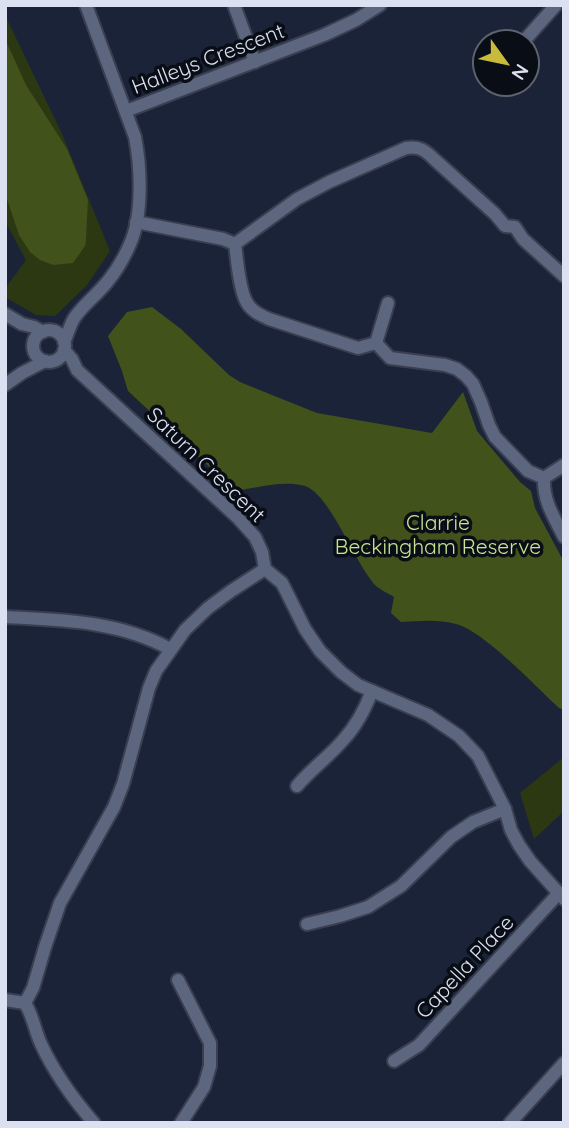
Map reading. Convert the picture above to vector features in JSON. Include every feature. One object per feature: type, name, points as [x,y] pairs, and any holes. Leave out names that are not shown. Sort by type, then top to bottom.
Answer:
[{"type":"street","points":[[5,385],[57,353],[73,319],[106,284],[119,265],[131,242],[136,222],[139,159],[135,137],[86,5]]},
{"type":"street","points":[[234,5],[255,62]]},
{"type":"street","name":"Halleys Crescent","points":[[126,111],[324,35],[380,5]]},
{"type":"street","points":[[535,28],[556,5]]},
{"type":"street","points":[[236,244],[297,199],[406,148],[416,147],[425,150],[505,226],[515,227],[523,239],[564,276]]},
{"type":"street","points":[[136,222],[236,244]]},
{"type":"street","points":[[236,244],[239,275],[246,301],[256,313],[358,348],[376,343]]},
{"type":"street","points":[[376,343],[388,303]]},
{"type":"street","points":[[5,314],[22,324],[34,327],[40,339],[38,358],[57,353]]},
{"type":"street","points":[[22,373],[40,339],[73,319]]},
{"type":"street","points":[[40,339],[59,335],[57,353]]},
{"type":"street","points":[[376,343],[390,358],[445,365],[466,376],[473,384],[495,437],[528,471],[544,478]]},
{"type":"street","name":"Saturn Crescent","points":[[57,353],[72,359],[77,370],[237,517],[255,537],[262,552],[265,569],[282,583],[305,629],[320,651],[341,672],[358,685],[428,715],[459,736],[478,757],[505,809],[519,845],[561,896]]},
{"type":"street","points":[[544,478],[564,466]]},
{"type":"street","points":[[544,478],[545,500],[564,537]]},
{"type":"street","points":[[25,1003],[33,988],[60,903],[114,807],[123,785],[156,671],[185,630],[208,608],[265,569]]},
{"type":"street","points":[[5,617],[98,624],[155,640],[170,649]]},
{"type":"street","points":[[297,786],[343,741],[365,710],[372,691]]},
{"type":"street","points":[[307,924],[368,907],[401,886],[451,837],[473,822],[505,809]]},
{"type":"street","name":"Capella Place","points":[[394,1061],[419,1045],[561,896]]},
{"type":"street","points":[[178,980],[210,1043],[210,1066],[204,1087],[181,1123]]},
{"type":"street","points":[[5,1000],[25,1003]]},
{"type":"street","points":[[25,1003],[45,1052],[94,1123]]},
{"type":"street","points":[[510,1123],[564,1063]]},
{"type":"green space","points":[[5,15],[62,134],[110,251],[87,285],[55,316],[36,315],[5,297],[5,289],[26,260],[5,221]]},
{"type":"green space","points":[[5,39],[26,85],[67,149],[88,200],[85,246],[73,263],[53,265],[30,252],[19,235],[5,193]]},
{"type":"green space","name":"Clarrie Beckingham Reserve","points":[[152,307],[181,329],[229,375],[317,413],[432,433],[463,392],[477,431],[520,482],[531,491],[535,508],[564,562],[564,710],[495,648],[468,629],[442,621],[401,622],[391,613],[394,597],[376,586],[368,576],[333,515],[314,492],[296,484],[235,491],[128,391],[108,336],[127,312]]},
{"type":"green space","points":[[564,757],[564,811],[534,839],[520,793]]}]
